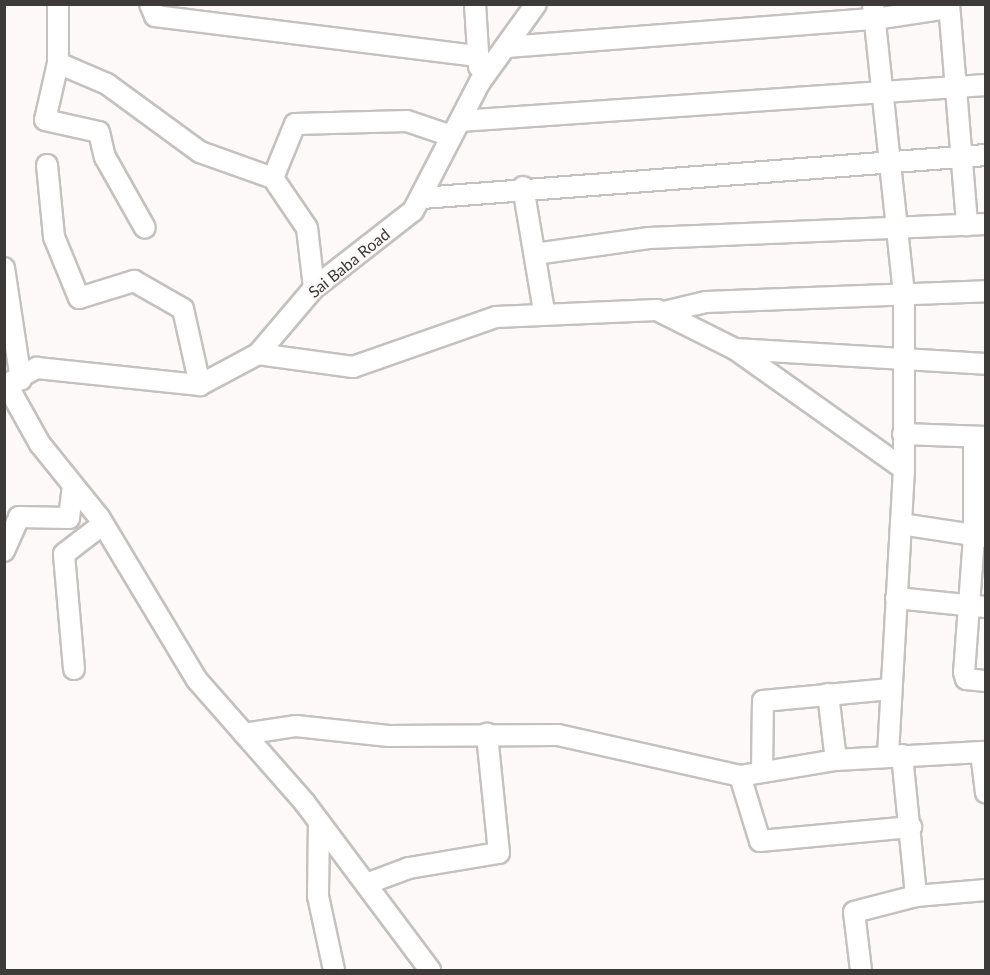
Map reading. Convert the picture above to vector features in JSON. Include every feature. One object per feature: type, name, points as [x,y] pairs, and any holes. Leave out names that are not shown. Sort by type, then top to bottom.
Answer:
[{"type":"street","points":[[57,4],[58,63],[45,120],[99,132],[105,157],[146,228]]},
{"type":"street","points":[[150,4],[155,16],[478,56]]},
{"type":"street","points":[[475,4],[480,82]]},
{"type":"street","name":"Sai Baba Road","points":[[200,385],[258,354],[314,288],[413,211],[422,198],[480,82],[536,4]]},
{"type":"street","points":[[507,47],[949,6],[959,154],[976,225],[649,238],[535,254]]},
{"type":"street","points":[[874,12],[880,90],[904,293],[901,358],[904,469],[890,689],[895,755],[910,827],[916,896]]},
{"type":"street","points":[[58,63],[107,84],[200,152],[273,178],[307,228],[314,288]]},
{"type":"street","points":[[273,178],[295,124],[407,121],[455,129],[880,90],[986,85]]},
{"type":"street","points":[[422,198],[524,187],[888,162],[959,154],[986,155]]},
{"type":"street","points":[[11,384],[37,368],[200,385],[183,309],[134,281],[80,298],[54,237],[47,165]]},
{"type":"street","points":[[524,187],[544,311]]},
{"type":"street","points":[[4,268],[11,384],[40,444],[103,524],[197,680],[319,822],[430,970]]},
{"type":"street","points":[[258,354],[353,367],[490,319],[544,311],[664,312],[706,302],[986,291]]},
{"type":"street","points":[[664,312],[735,349],[904,469]]},
{"type":"street","points":[[735,349],[986,364]]},
{"type":"street","points":[[903,434],[980,437],[978,606],[964,672],[966,679],[986,681]]},
{"type":"street","points":[[4,551],[19,517],[69,518],[73,486]]},
{"type":"street","points":[[74,669],[64,554],[103,524]]},
{"type":"street","points":[[902,524],[980,537]]},
{"type":"street","points":[[896,598],[978,606]]},
{"type":"street","points":[[762,772],[763,701],[890,689]]},
{"type":"street","points":[[828,694],[836,760]]},
{"type":"street","points":[[244,734],[296,726],[387,736],[558,735],[740,776],[836,760],[983,752],[986,793]]},
{"type":"street","points":[[366,884],[409,868],[499,853],[487,734]]},
{"type":"street","points":[[740,776],[760,841],[910,827]]},
{"type":"street","points":[[319,822],[318,896],[334,970]]},
{"type":"street","points":[[861,970],[854,912],[916,896],[986,890]]}]
